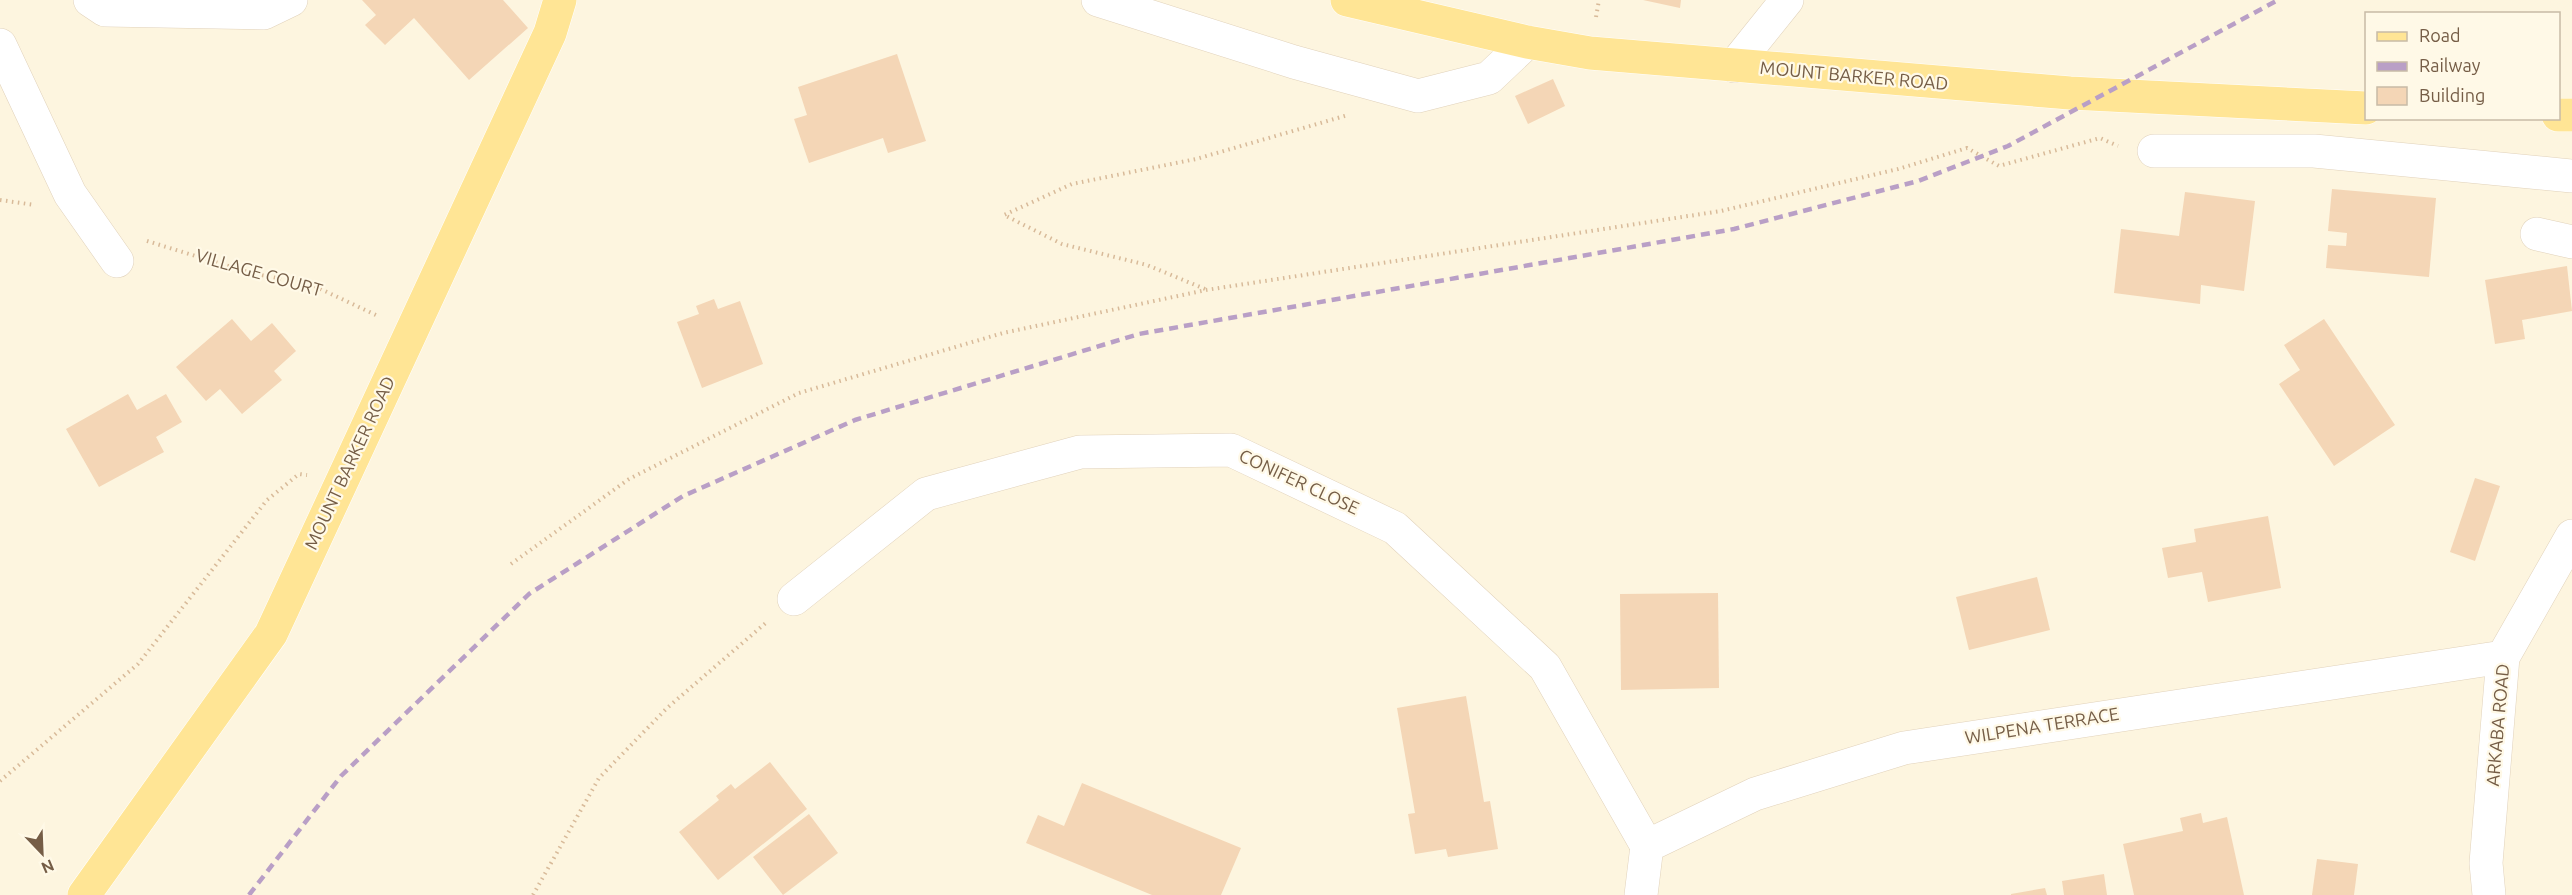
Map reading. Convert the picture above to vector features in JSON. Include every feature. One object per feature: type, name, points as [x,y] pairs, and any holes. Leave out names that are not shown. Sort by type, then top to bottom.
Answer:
[{"type":"main road","name":"MOUNT BARKER ROAD","points":[[84,895],[271,634],[550,33],[561,0]]},
{"type":"main road","name":"MOUNT BARKER ROAD","points":[[1356,1],[1527,42],[1590,53],[2070,93],[2365,108]]},
{"type":"street","points":[[90,0],[105,10],[278,7]]},
{"type":"street","points":[[1098,0],[1294,62],[1418,96],[1489,78],[1527,42]]},
{"type":"street","points":[[1734,66],[1787,0]]},
{"type":"street","points":[[0,45],[70,194],[108,249]]},
{"type":"street","points":[[2154,151],[2314,151],[2572,176]]},
{"type":"street","points":[[2537,234],[2572,242]]},
{"type":"street","name":"CONIFER CLOSE","points":[[794,599],[926,494],[1080,452],[1231,450],[1395,528],[1545,667],[1647,846]]},
{"type":"street","name":"ARKABA ROAD","points":[[2489,895],[2486,863],[2503,657],[2572,536]]},
{"type":"street","name":"WILPENA TERRACE","points":[[1647,846],[1755,794],[1904,748],[2503,657]]},
{"type":"street","points":[[1641,895],[1647,846]]},
{"type":"path","points":[[1206,290],[1147,265],[1062,244],[1004,215],[1072,184],[1196,159],[1352,114]]},
{"type":"path","points":[[511,564],[629,479],[799,393],[1004,333],[1206,290],[1721,211],[1898,169],[1967,148],[1999,166],[2100,138],[2126,149],[2154,151]]},
{"type":"path","points":[[0,200],[36,206],[43,212]]},
{"type":"path","name":"VILLAGE COURT","points":[[108,249],[152,242],[250,273],[312,285],[412,330]]},
{"type":"path","points":[[0,781],[138,664],[267,500],[299,474],[344,477]]},
{"type":"path","points":[[533,895],[599,778],[667,708],[794,599]]},
{"type":"building","points":[[362,0],[503,0],[528,28],[469,80],[414,18],[385,45],[365,25],[376,15]]},
{"type":"building","points":[[1643,0],[1681,0],[1680,8]]},
{"type":"building","points":[[897,54],[926,141],[888,153],[883,138],[809,163],[794,119],[807,115],[798,87]]},
{"type":"building","points":[[1553,79],[1565,106],[1528,124],[1515,96]]},
{"type":"building","points":[[2332,189],[2436,198],[2429,277],[2326,268],[2328,245],[2346,246],[2347,233],[2328,231]]},
{"type":"building","points":[[2185,192],[2255,201],[2244,291],[2201,285],[2200,304],[2114,293],[2121,229],[2179,236]]},
{"type":"building","points":[[2567,266],[2572,311],[2522,320],[2525,339],[2495,344],[2485,280]]},
{"type":"building","points":[[714,299],[718,309],[740,301],[763,364],[702,388],[677,322],[699,314],[696,306]]},
{"type":"building","points":[[232,319],[251,341],[272,323],[296,351],[274,371],[282,380],[242,414],[220,389],[206,401],[176,367]]},
{"type":"building","points":[[2324,319],[2395,425],[2334,466],[2279,384],[2300,370],[2284,345]]},
{"type":"building","points":[[128,394],[137,410],[166,394],[182,422],[156,437],[164,452],[99,487],[66,429]]},
{"type":"building","points":[[2475,478],[2500,486],[2475,561],[2450,552]]},
{"type":"building","points":[[2268,516],[2281,588],[2208,602],[2202,572],[2168,578],[2162,548],[2196,542],[2194,529]]},
{"type":"building","points":[[2037,577],[2050,630],[1969,650],[1956,597]]},
{"type":"building","points":[[1718,593],[1719,688],[1621,690],[1620,594]]},
{"type":"building","points":[[1466,696],[1484,802],[1490,801],[1498,849],[1448,857],[1446,849],[1415,854],[1408,814],[1415,813],[1397,708]]},
{"type":"building","points":[[770,762],[807,809],[718,880],[679,832],[719,800],[716,796],[731,784],[735,789]]},
{"type":"building","points":[[1082,783],[1241,848],[1221,895],[1152,895],[1026,843],[1038,815],[1064,826]]},
{"type":"building","points":[[2201,813],[2203,823],[2227,817],[2244,895],[2134,895],[2123,844],[2183,831],[2180,818]]},
{"type":"building","points":[[809,814],[838,853],[783,895],[753,857]]},
{"type":"building","points":[[2317,859],[2358,864],[2354,895],[2312,895]]},
{"type":"building","points":[[2104,874],[2107,895],[2064,895],[2062,881]]},
{"type":"building","points":[[2045,888],[2047,895],[2011,895],[2011,894]]},
{"type":"railway","points":[[249,895],[341,776],[529,594],[683,496],[855,420],[1139,334],[1734,229],[1918,181],[2008,146],[2278,0]]}]
